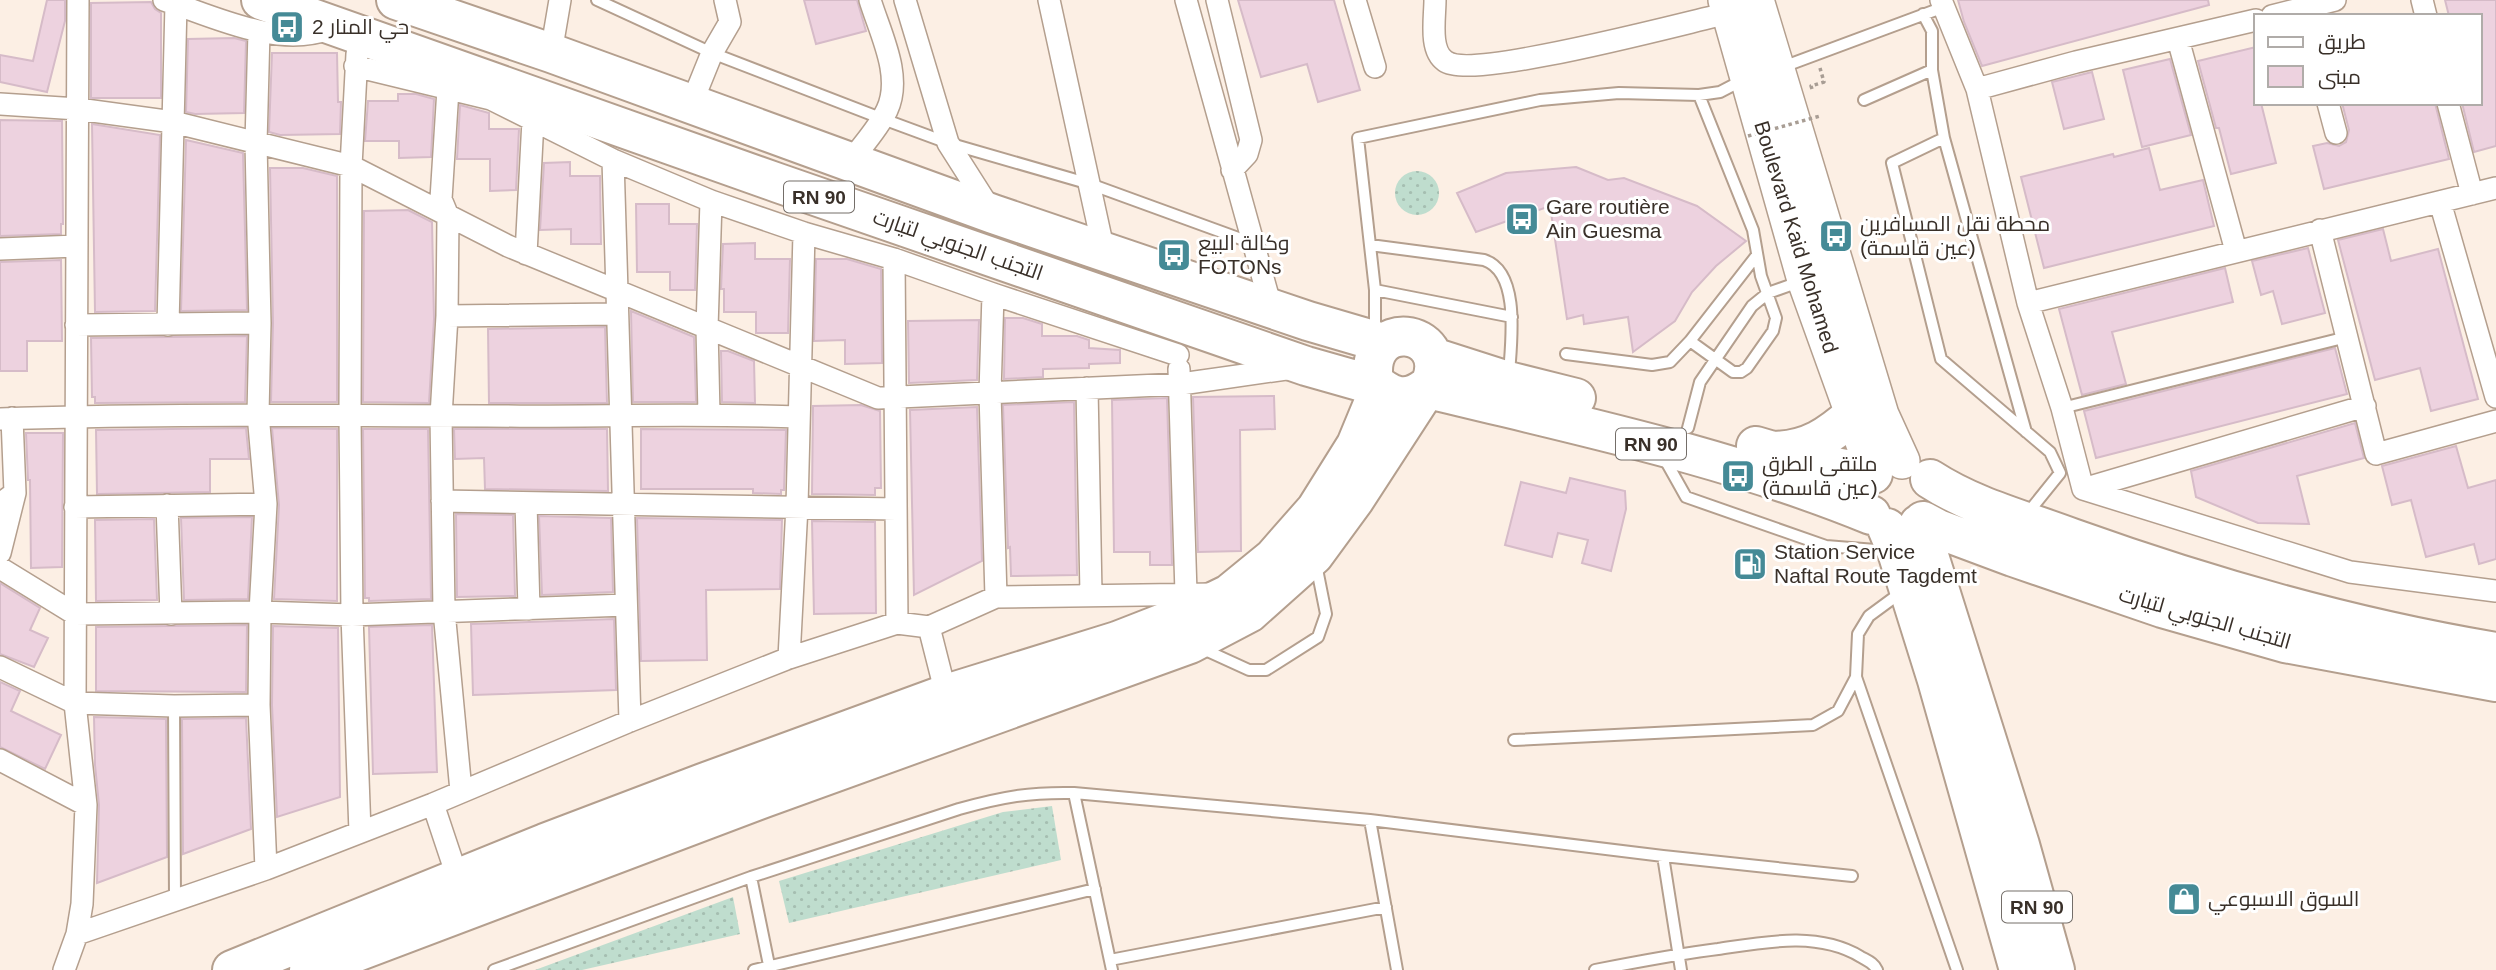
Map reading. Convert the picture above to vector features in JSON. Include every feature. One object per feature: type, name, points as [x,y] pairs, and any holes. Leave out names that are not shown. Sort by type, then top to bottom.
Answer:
[{"type":"highway","name":"التجنب الجنوبي لتيارت","points":[[396,0],[551,53],[993,214],[1379,342]]},
{"type":"highway","name":"التجنب الجنوبي لتيارت","points":[[260,15],[350,43],[1182,339],[1306,366],[1380,387]]},
{"type":"highway","points":[[1412,336],[1421,340],[1429,372],[1417,394],[1408,397],[1397,397],[1380,387],[1374,382],[1372,369],[1379,342],[1392,337],[1412,336]]},
{"type":"highway","name":"التجنب الجنوبي لتيارت","points":[[1429,372],[1672,436],[1752,471],[1813,492],[1900,528],[1938,529],[2162,608],[2285,643],[2496,682]]},
{"type":"highway","name":"RN 90","points":[[1429,372],[1508,381],[1672,436],[1772,451],[1814,463],[1895,471]]},
{"type":"highway","points":[[309,970],[764,798],[1190,643],[1249,613],[1314,555],[1355,499],[1429,372]]},
{"type":"highway","points":[[232,970],[703,783],[946,694],[1117,641],[1194,611],[1229,594],[1273,558],[1316,509],[1356,444],[1380,387]]},
{"type":"highway","points":[[1772,451],[1796,449],[1819,442],[1854,414]]},
{"type":"highway","name":"التجنب الجنوبي لتيارت","points":[[1895,471],[1966,500],[2127,557],[2331,618],[2435,642],[2496,652]]},
{"type":"highway","points":[[1895,471],[1933,487],[1933,505],[1900,528],[1865,499],[1868,482],[1895,471]]},
{"type":"highway","name":"RN 90","points":[[1900,528],[1908,588],[1937,680],[2019,970]]},
{"type":"highway","name":"RN 90","points":[[1900,528],[1946,610],[2020,845],[2055,970]]},
{"type":"highway","points":[[1946,610],[1953,570],[1960,559],[1969,556],[2013,557]]},
{"type":"main road","name":"Boulevard Kaid Mohamed","points":[[1737,4],[1881,415],[1895,471]]},
{"type":"main road","name":"Boulevard Kaid Mohamed","points":[[1762,74],[1805,280],[1854,414],[1895,471]]},
{"type":"street","points":[[64,970],[77,934],[82,904],[86,805],[75,703],[78,0]]},
{"type":"street","points":[[551,53],[560,0]]},
{"type":"street","points":[[691,105],[712,53],[730,22],[724,0]]},
{"type":"street","points":[[849,163],[883,119],[889,107],[893,82],[870,0]]},
{"type":"street","points":[[905,0],[948,143],[993,214]]},
{"type":"street","points":[[1049,0],[1104,252]]},
{"type":"street","points":[[1186,0],[1271,307]]},
{"type":"street","points":[[1217,0],[1251,141],[1247,154],[1232,170]]},
{"type":"street","points":[[1355,0],[1375,67]]},
{"type":"street","points":[[1435,0],[1435,46],[1447,63],[1460,66],[1478,66],[1561,52],[1737,4]]},
{"type":"street","points":[[2302,12],[2335,0]]},
{"type":"street","points":[[168,325],[173,122],[170,2],[260,15],[256,143],[260,323],[258,414],[266,504],[260,612],[259,705],[266,869]]},
{"type":"street","points":[[1936,7],[1977,89],[2028,303],[2062,408],[2083,489]]},
{"type":"street","points":[[1977,89],[2076,62],[2254,20]]},
{"type":"street","points":[[2178,39],[2236,251]]},
{"type":"street","points":[[359,832],[352,615],[350,43],[448,89],[491,99],[612,160],[711,201],[804,233],[894,258],[992,294],[1182,339],[1186,593]]},
{"type":"street","points":[[448,89],[442,199],[448,216],[442,416],[444,611],[461,792]]},
{"type":"street","points":[[0,104],[78,109],[173,122],[351,166],[526,254],[878,398],[1181,384],[1306,366]]},
{"type":"street","points":[[2329,105],[2336,132]]},
{"type":"street","points":[[2449,105],[2472,194]]},
{"type":"street","points":[[526,254],[533,120]]},
{"type":"street","points":[[612,160],[630,721]]},
{"type":"street","points":[[2028,303],[2496,188]]},
{"type":"street","points":[[709,414],[707,328],[711,201]]},
{"type":"street","points":[[2441,202],[2496,397]]},
{"type":"street","points":[[2320,230],[2376,454],[2496,421]]},
{"type":"street","points":[[789,658],[797,506],[804,233]]},
{"type":"street","points":[[0,248],[77,246]]},
{"type":"street","points":[[894,258],[897,623]]},
{"type":"street","points":[[992,294],[990,393],[996,597]]},
{"type":"street","points":[[447,316],[617,314]]},
{"type":"street","points":[[76,325],[260,323]]},
{"type":"street","points":[[1087,388],[1091,594]]},
{"type":"street","points":[[2083,489],[2365,406]]},
{"type":"street","points":[[0,553],[7,498],[6,418],[258,414],[620,417],[709,414],[799,417]]},
{"type":"street","points":[[2083,489],[2350,572],[2496,592]]},
{"type":"street","points":[[442,501],[896,509]]},
{"type":"street","points":[[526,503],[528,609]]},
{"type":"street","points":[[75,507],[266,504]]},
{"type":"street","points":[[167,505],[171,614]]},
{"type":"street","points":[[0,568],[75,614],[260,612],[352,615],[626,605]]},
{"type":"street","points":[[77,934],[266,869],[433,804],[789,658],[897,623],[929,627],[996,597],[1229,594]]},
{"type":"street","points":[[929,627],[946,694]]},
{"type":"street","points":[[0,667],[75,703],[259,705]]},
{"type":"street","points":[[0,760],[86,805]]},
{"type":"street","points":[[433,804],[458,879]]},
{"type":"lane","points":[[597,0],[712,53],[883,119],[948,143],[1090,184],[1252,243]]},
{"type":"lane","points":[[1379,342],[1358,138],[1541,100],[1580,95],[1699,95],[1720,92],[1936,7]]},
{"type":"lane","points":[[1936,7],[1932,31],[1932,70],[1944,138],[2026,432]]},
{"type":"lane","points":[[1864,100],[1932,70]]},
{"type":"lane","points":[[1690,341],[1733,372],[1741,372],[1747,368],[1776,324],[1774,310],[1761,276],[1753,230],[1699,95]]},
{"type":"lane","points":[[1944,138],[1892,163],[1941,359],[2050,453],[2060,473],[2023,520]]},
{"type":"lane","points":[[1370,245],[1492,263],[1502,271],[1512,317],[1508,381]]},
{"type":"lane","points":[[1566,354],[1660,364],[1676,357],[1757,255]]},
{"type":"lane","points":[[1672,436],[1714,359],[1752,306],[1768,293],[1805,280]]},
{"type":"lane","points":[[1375,290],[1512,317]]},
{"type":"lane","points":[[2062,408],[2347,337]]},
{"type":"lane","points":[[1190,643],[1249,670],[1266,670],[1318,637],[1326,614],[1314,555]]},
{"type":"lane","points":[[1908,588],[1869,616],[1858,634],[1856,677],[1957,970]]},
{"type":"lane","points":[[1514,740],[1813,725],[1838,710],[1856,677]]},
{"type":"lane","points":[[174,706],[175,899]]},
{"type":"lane","points":[[494,970],[751,877],[993,799],[1035,792],[1074,793],[1370,820],[1852,876]]},
{"type":"lane","points":[[1074,793],[1110,965],[1386,907]]},
{"type":"lane","points":[[1370,820],[1397,970]]},
{"type":"lane","points":[[1663,856],[1681,970]]},
{"type":"lane","points":[[751,877],[770,968]]},
{"type":"lane","points":[[754,970],[1095,889]]},
{"type":"lane","points":[[1595,970],[1678,954],[1794,940],[1826,943],[1852,951],[1875,965],[1878,970]]},
{"type":"path","points":[[1814,96],[1811,86],[1824,82]]},
{"type":"path","points":[[1748,136],[1820,116],[1817,106]]},
{"type":"green space","points":[[1417,171],[1432,178],[1439,193],[1432,208],[1417,215],[1402,208],[1395,193],[1402,178]]},
{"type":"green space","points":[[1052,806],[1061,860],[789,923],[779,881],[1003,812]]},
{"type":"green space","points":[[733,897],[740,934],[582,970],[535,970]]},
{"type":"building","points":[[47,0],[65,0],[65,21],[47,92],[0,82],[0,55],[33,61]]},
{"type":"building","points":[[804,0],[857,0],[866,31],[816,44]]},
{"type":"building","points":[[1238,0],[1334,0],[1360,90],[1318,102],[1307,64],[1261,77]]},
{"type":"building","points":[[1958,0],[2208,0],[2209,5],[1982,66]]},
{"type":"building","points":[[2445,0],[2496,0],[2496,146],[2474,152],[2462,105],[2482,105],[2482,14],[2448,14]]},
{"type":"building","points":[[151,2],[161,13],[161,98],[91,98],[91,3]]},
{"type":"building","points":[[234,38],[246,41],[244,113],[186,112],[188,39]]},
{"type":"building","points":[[2254,47],[2254,105],[2262,105],[2276,163],[2231,174],[2198,61]]},
{"type":"building","points":[[272,53],[337,53],[338,102],[341,102],[340,134],[280,135],[269,132]]},
{"type":"building","points":[[2170,59],[2191,135],[2142,147],[2123,70]]},
{"type":"building","points":[[2092,72],[2104,119],[2064,129],[2052,82]]},
{"type":"building","points":[[398,94],[416,94],[434,99],[431,157],[399,158],[399,141],[365,141],[368,101],[398,101]]},
{"type":"building","points":[[460,105],[489,113],[489,129],[519,129],[516,190],[490,191],[490,159],[457,159]]},
{"type":"building","points":[[2343,105],[2436,105],[2449,159],[2324,189],[2313,146],[2327,143],[2339,146],[2346,142],[2349,130]]},
{"type":"building","points":[[0,120],[62,121],[61,234],[0,236]]},
{"type":"building","points":[[92,124],[160,135],[155,311],[95,312]]},
{"type":"building","points":[[186,140],[243,153],[247,310],[181,311]]},
{"type":"building","points":[[2149,148],[2160,190],[2203,180],[2214,226],[2044,268],[2021,177],[2113,154],[2114,157]]},
{"type":"building","points":[[570,162],[570,176],[600,176],[601,244],[571,244],[571,229],[540,230],[544,163]]},
{"type":"building","points":[[1576,167],[1608,180],[1624,178],[1697,206],[1746,241],[1716,266],[1692,292],[1675,321],[1633,352],[1628,317],[1584,324],[1583,315],[1567,319],[1550,206],[1476,232],[1457,193],[1506,173]]},
{"type":"building","points":[[270,168],[303,168],[337,176],[337,402],[271,402],[273,323]]},
{"type":"building","points":[[636,204],[669,204],[669,224],[697,224],[695,290],[670,290],[670,272],[637,272]]},
{"type":"building","points":[[408,210],[432,222],[434,319],[429,403],[363,402],[364,211]]},
{"type":"building","points":[[2383,229],[2391,261],[2438,249],[2478,399],[2431,411],[2420,368],[2375,380],[2338,240]]},
{"type":"building","points":[[755,243],[755,259],[790,259],[788,333],[756,333],[756,312],[724,312],[724,289],[721,289],[723,244]]},
{"type":"building","points":[[2308,248],[2325,313],[2282,324],[2273,291],[2261,295],[2252,261]]},
{"type":"building","points":[[816,259],[847,259],[881,269],[882,363],[845,364],[845,340],[814,341]]},
{"type":"building","points":[[61,260],[62,341],[27,341],[27,371],[0,371],[0,262]]},
{"type":"building","points":[[2225,268],[2233,302],[2112,332],[2126,384],[2082,395],[2059,309]]},
{"type":"building","points":[[631,311],[694,337],[696,402],[633,402]]},
{"type":"building","points":[[1005,318],[1023,318],[1042,324],[1042,336],[1077,336],[1089,340],[1089,348],[1120,350],[1120,363],[1089,364],[1089,368],[1043,369],[1043,377],[1004,379]]},
{"type":"building","points":[[979,320],[977,380],[909,383],[908,321]]},
{"type":"building","points":[[605,327],[607,403],[489,403],[488,329]]},
{"type":"building","points":[[247,336],[245,402],[95,403],[95,397],[92,397],[91,338]]},
{"type":"building","points":[[2335,348],[2347,394],[2096,458],[2084,411]]},
{"type":"building","points":[[721,351],[754,361],[755,403],[722,402]]},
{"type":"building","points":[[1274,396],[1275,429],[1240,430],[1241,551],[1198,552],[1193,397]]},
{"type":"building","points":[[1167,398],[1172,565],[1150,565],[1150,552],[1114,552],[1112,400]]},
{"type":"building","points":[[1074,402],[1077,575],[1011,576],[1003,405]]},
{"type":"building","points":[[861,405],[880,411],[881,488],[875,488],[875,495],[812,494],[813,406]]},
{"type":"building","points":[[977,407],[982,561],[914,595],[910,410]]},
{"type":"building","points":[[2355,423],[2364,458],[2297,476],[2309,524],[2258,523],[2196,497],[2191,471]]},
{"type":"building","points":[[246,428],[249,459],[210,459],[210,492],[97,494],[96,430]]},
{"type":"building","points":[[272,428],[337,429],[337,601],[274,599],[279,505]]},
{"type":"building","points":[[363,429],[428,429],[431,599],[369,601],[369,598],[365,598]]},
{"type":"building","points":[[454,429],[607,429],[608,491],[485,489],[484,458],[455,459]]},
{"type":"building","points":[[641,429],[786,430],[784,490],[781,490],[781,494],[753,493],[753,489],[641,489]]},
{"type":"building","points":[[26,433],[63,433],[62,567],[31,568],[30,480]]},
{"type":"building","points":[[2456,446],[2468,488],[2496,480],[2496,559],[2479,564],[2474,544],[2426,557],[2411,500],[2392,505],[2382,466]]},
{"type":"building","points":[[1570,478],[1625,491],[1626,509],[1611,571],[1582,563],[1588,540],[1558,533],[1552,557],[1505,545],[1521,482],[1566,493]]},
{"type":"building","points":[[456,514],[513,515],[515,596],[457,597]]},
{"type":"building","points":[[539,516],[611,518],[613,592],[542,595]]},
{"type":"building","points":[[252,517],[248,599],[184,600],[181,518]]},
{"type":"building","points":[[637,518],[782,520],[780,589],[706,590],[707,660],[641,661]]},
{"type":"building","points":[[154,519],[157,600],[96,601],[95,520]]},
{"type":"building","points":[[812,521],[875,522],[876,613],[814,614]]},
{"type":"building","points":[[0,583],[40,608],[30,630],[48,638],[34,667],[0,654]]},
{"type":"building","points":[[614,619],[616,690],[473,695],[471,624]]},
{"type":"building","points":[[247,625],[246,692],[96,691],[96,627]]},
{"type":"building","points":[[432,625],[437,772],[373,774],[369,627]]},
{"type":"building","points":[[273,626],[338,628],[340,797],[277,817],[272,705]]},
{"type":"building","points":[[0,682],[20,691],[11,711],[61,735],[45,769],[0,747]]},
{"type":"building","points":[[94,717],[166,719],[167,857],[97,883],[99,805]]},
{"type":"building","points":[[246,718],[251,829],[183,854],[182,719]]},
{"type":"place","name":"حي المنار 2","points":[[287,27]]},
{"type":"place","name":"Gare routière Ain Guesma","points":[[1522,219]]},
{"type":"place","name":"محطة نقل المسافرين (عين قاسمة)","points":[[1836,236]]},
{"type":"place","name":"وكالة البيع FOTONs","points":[[1174,255]]},
{"type":"place","name":"ملتقى الطرق (عين قاسمة)","points":[[1738,476]]},
{"type":"place","name":"Station Service Naftal Route Tagdemt","points":[[1750,564]]},
{"type":"place","name":"السوق الاسبوعي","points":[[2184,899]]}]
